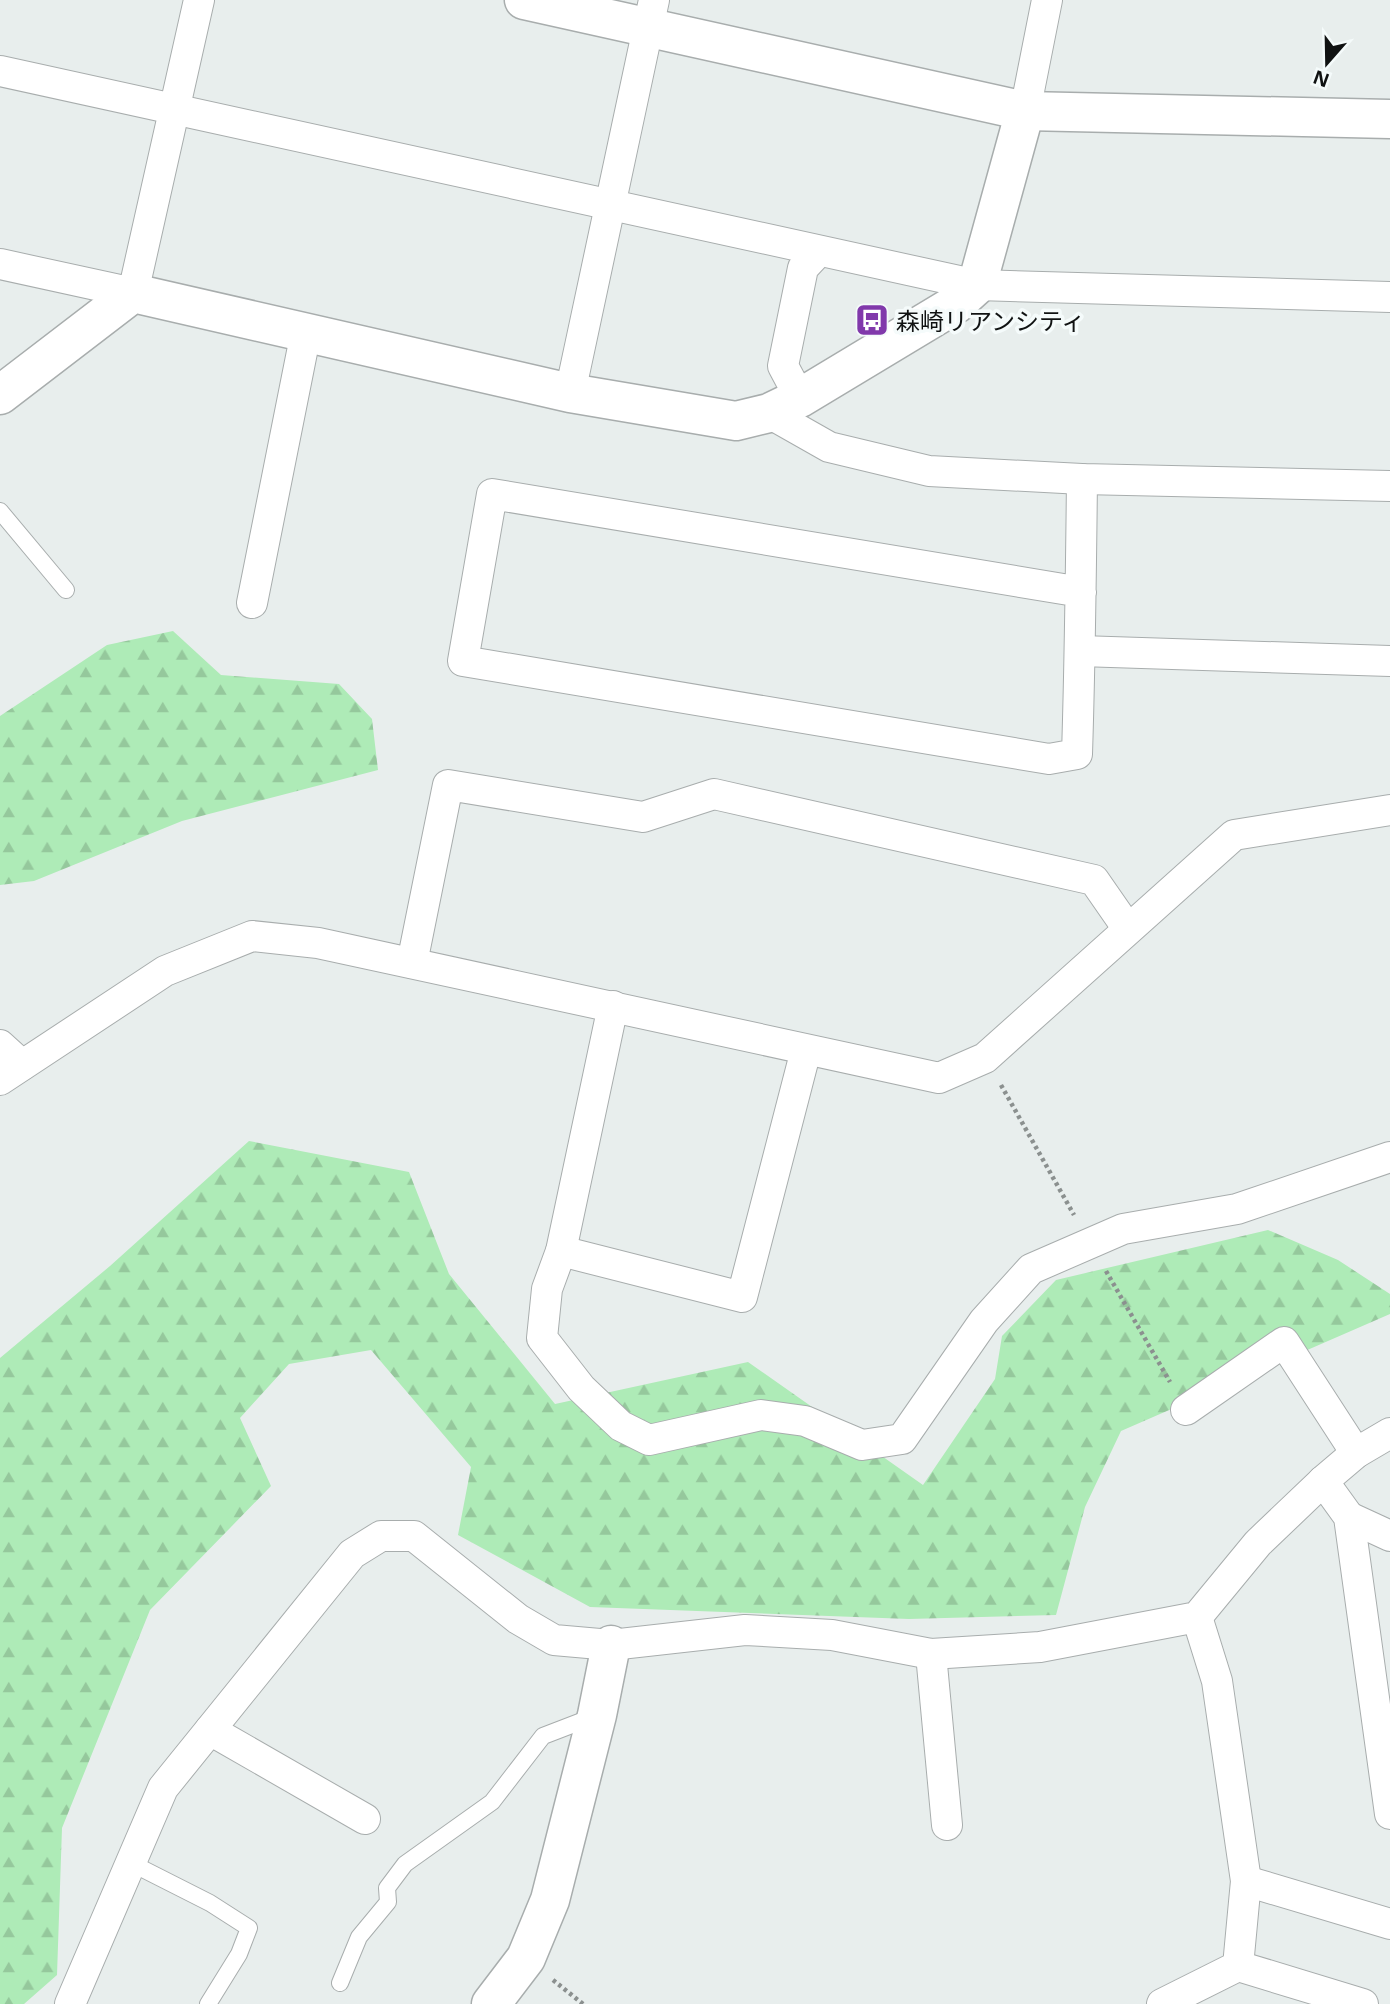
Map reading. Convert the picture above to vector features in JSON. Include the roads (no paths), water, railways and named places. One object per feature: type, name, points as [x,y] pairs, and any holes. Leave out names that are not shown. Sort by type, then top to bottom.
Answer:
[{"type":"street","points":[[0,395],[134,293],[199,0]]},
{"type":"street","points":[[524,0],[651,14],[1025,111],[1390,119]]},
{"type":"street","points":[[0,264],[570,393],[736,421],[784,405],[956,304],[977,285],[1025,111],[1047,0]]},
{"type":"street","points":[[570,393],[651,14]]},
{"type":"street","points":[[0,71],[977,285],[1390,297]]},
{"type":"street","points":[[819,251],[803,268],[783,366],[784,405],[829,447],[929,471],[1082,479],[1390,486]]},
{"type":"street","points":[[252,603],[306,332]]},
{"type":"street","points":[[1081,592],[492,494],[463,661],[1049,759],[1077,754],[1080,650],[1081,592],[1082,479]]},
{"type":"street","points":[[1080,650],[1390,661]]},
{"type":"street","points":[[412,963],[449,785],[643,817],[714,794],[1094,880],[1128,929]]},
{"type":"street","points":[[0,1045],[11,1073],[165,971],[252,936],[318,943],[939,1079],[985,1058],[1234,835],[1390,810]]},
{"type":"street","points":[[613,1006],[561,1251],[547,1289],[542,1338],[580,1388],[621,1426],[649,1440],[761,1415],[805,1421],[862,1445],[902,1438],[984,1321],[1031,1269],[1123,1229],[1237,1209],[1390,1157]]},
{"type":"street","points":[[561,1251],[742,1297],[806,1049]]},
{"type":"street","points":[[1186,1410],[1284,1342],[1356,1452]]},
{"type":"street","points":[[76,2002],[163,1788],[352,1554],[381,1536],[414,1536],[518,1619],[554,1640],[611,1645],[745,1630],[832,1635],[931,1654],[1041,1647],[1197,1617],[1258,1544],[1323,1481],[1356,1452],[1390,1433]]},
{"type":"street","points":[[1323,1481],[1349,1517],[1390,1814]]},
{"type":"street","points":[[1349,1517],[1390,1536]]},
{"type":"street","points":[[1197,1617],[1217,1681],[1246,1881],[1238,1966]]},
{"type":"street","points":[[491,2004],[526,1958],[550,1900],[597,1715],[611,1645]]},
{"type":"street","points":[[931,1654],[947,1825]]},
{"type":"street","points":[[210,1730],[365,1819]]},
{"type":"street","points":[[1246,1881],[1390,1924]]},
{"type":"street","points":[[1161,2004],[1238,1966],[1363,2004]]},
{"type":"lane","points":[[0,511],[66,590]]},
{"type":"lane","points":[[340,1983],[359,1937],[388,1902],[387,1888],[405,1864],[492,1802],[543,1736],[597,1715]]},
{"type":"lane","points":[[131,1863],[210,1903],[249,1928],[239,1954],[208,2004]]},
{"type":"place","name":"森崎リアンシティ","points":[[872,320]]}]
